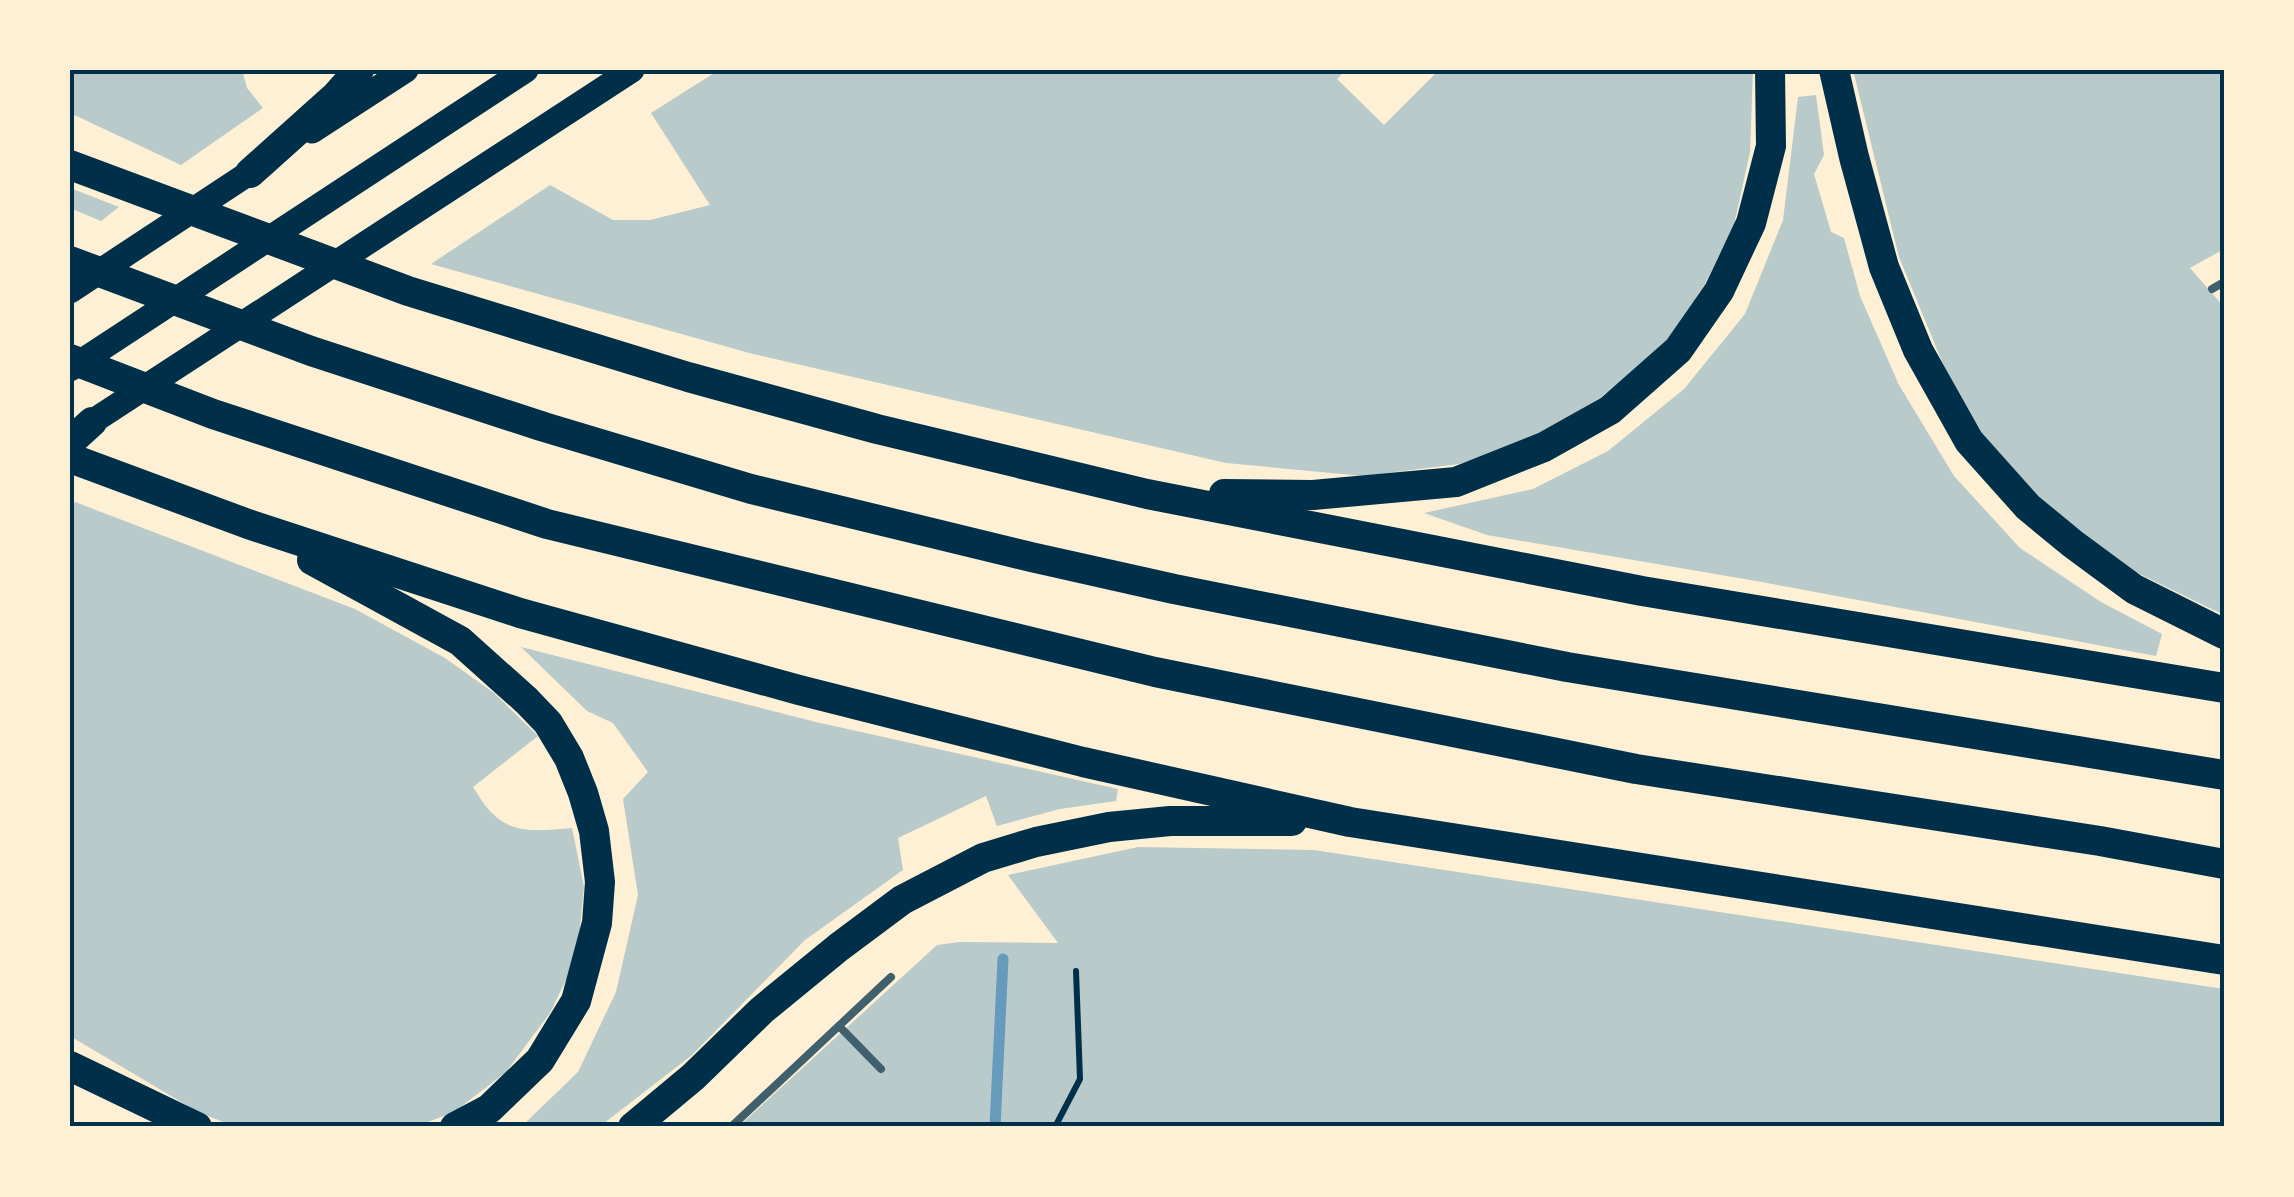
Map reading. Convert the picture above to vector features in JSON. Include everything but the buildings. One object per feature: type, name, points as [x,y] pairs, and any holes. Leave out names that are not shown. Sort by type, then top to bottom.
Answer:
[{"type":"highway","points":[[250,173],[335,106],[359,70]]},
{"type":"highway","points":[[1147,494],[1314,495],[1456,482],[1544,446],[1610,410],[1678,350],[1719,291],[1751,223],[1771,146],[1770,70]]},
{"type":"highway","points":[[1834,70],[1884,267],[1918,350],[1969,440],[2028,507],[2074,544],[2134,589],[2224,634]]},
{"type":"highway","points":[[70,150],[126,188]]},
{"type":"highway","points":[[70,166],[408,291],[688,377],[877,429],[1147,494],[1642,590],[2224,688]]},
{"type":"highway","points":[[70,260],[311,351],[544,427],[751,489],[1031,557],[1566,667],[2224,775]]},
{"type":"highway","points":[[70,359],[213,414],[547,524],[1155,672],[1636,768],[2224,864]]},
{"type":"highway","points":[[70,458],[248,524],[520,613],[799,690],[1084,762],[1350,822],[2224,960]]},
{"type":"highway","points":[[248,524],[460,641],[528,701],[548,724],[584,793],[594,830],[600,882],[597,922],[576,1001],[540,1060],[489,1109],[455,1127]]},
{"type":"highway","points":[[633,1127],[693,1077],[762,1010],[902,900],[983,858],[1109,827],[1170,821],[1350,822]]},
{"type":"highway","points":[[70,1066],[197,1127]]},
{"type":"main road","points":[[335,106],[406,70]]},
{"type":"main road","points":[[70,369],[526,70]]},
{"type":"main road","points":[[77,434],[632,70]]},
{"type":"main road","points":[[70,292],[250,173]]},
{"type":"lane","points":[[2212,288],[2224,282]]},
{"type":"lane","points":[[731,1127],[891,978]]},
{"type":"lane","points":[[839,1026],[881,1070]]},
{"type":"path","points":[[1056,1127],[1080,1079],[1076,971]]},
{"type":"shaded area","points":[[70,70],[242,70],[247,88],[263,108],[181,165],[70,113]]},
{"type":"shaded area","points":[[719,70],[1346,70],[1337,79],[1384,125],[1439,70],[1753,70],[1750,152],[1734,225],[1705,284],[1664,346],[1600,398],[1526,442],[1459,464],[1363,476],[1226,463],[753,354],[431,264],[550,185],[613,220],[650,220],[710,205],[651,113]]},
{"type":"shaded area","points":[[1853,70],[2224,70],[2224,249],[2190,268],[2224,307],[2224,615],[2123,566],[2051,513],[1981,436],[1943,364],[1899,257]]},
{"type":"shaded area","points":[[1816,95],[1824,155],[1814,174],[1831,232],[1844,238],[1860,296],[1899,385],[1954,476],[2020,548],[2101,602],[2162,634],[2156,656],[1487,535],[1424,513],[1533,489],[1608,451],[1684,389],[1745,314],[1783,220],[1798,97]]},
{"type":"shaded area","points":[[70,188],[119,207],[101,221],[70,208]]},
{"type":"shaded area","points":[[75,502],[355,609],[445,658],[494,693],[538,736],[473,787],[490,811],[511,826],[530,830],[572,828],[584,887],[577,957],[550,1013],[506,1072],[454,1112],[415,1127],[236,1127],[198,1112],[70,1036],[70,506]]},
{"type":"shaded area","points":[[521,647],[816,722],[1118,789],[1116,801],[1060,809],[997,826],[986,796],[898,838],[903,870],[805,940],[692,1055],[603,1124],[521,1127],[578,1072],[616,992],[638,895],[623,799],[648,772],[613,723],[587,711]]},
{"type":"shaded area","points":[[1138,847],[1314,850],[2224,989],[2224,1127],[738,1127],[937,945],[1058,943],[1008,875]]},
{"type":"waterway","points":[[995,1127],[1003,959]]}]
